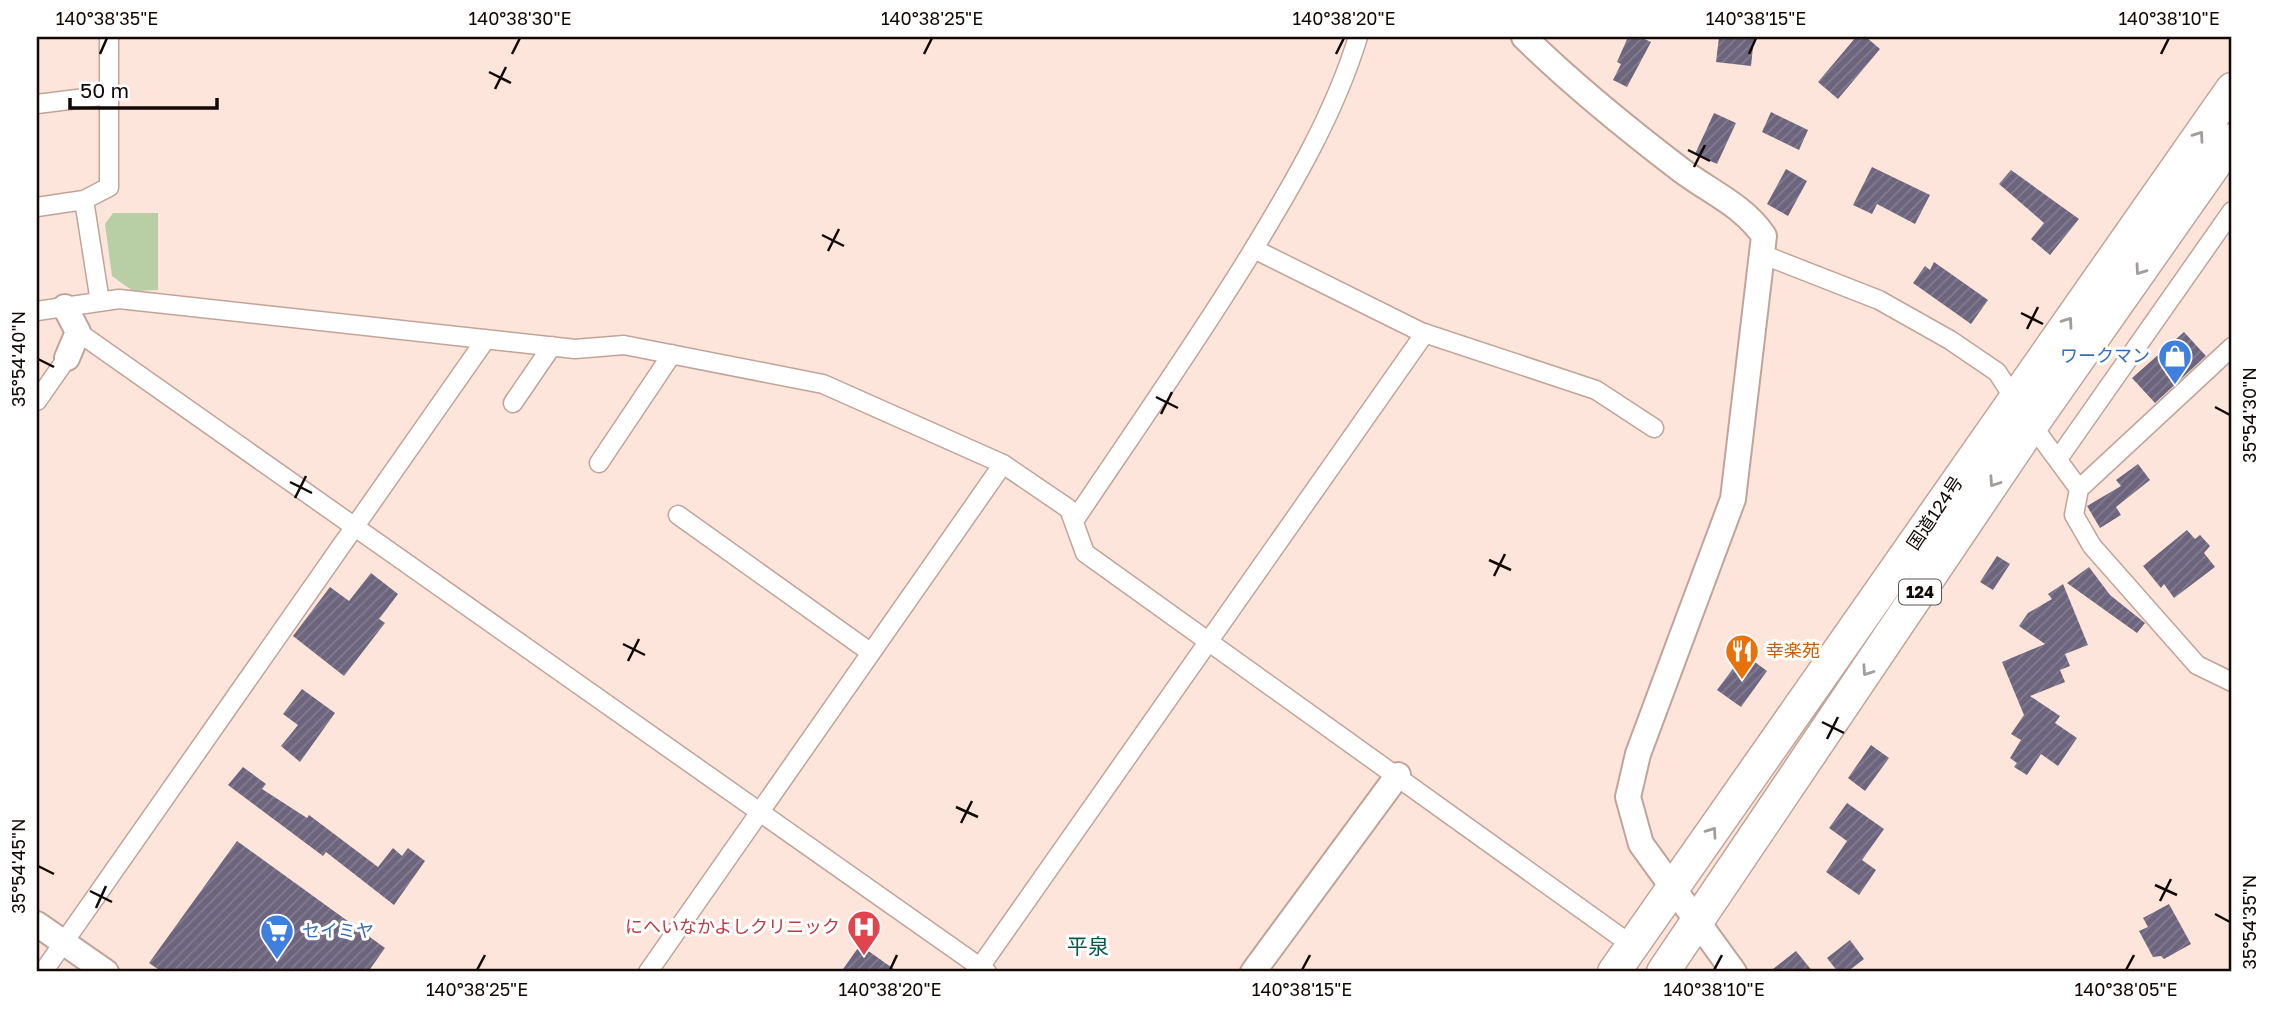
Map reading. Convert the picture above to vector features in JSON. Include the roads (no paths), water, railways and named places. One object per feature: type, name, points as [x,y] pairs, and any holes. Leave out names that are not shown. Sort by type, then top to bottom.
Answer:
[{"type":"highway","name":"国道124号","points":[[1614,972],[2232,89]]},
{"type":"highway","name":"国道124号","points":[[1663,972],[2032,425],[2232,140]]},
{"type":"street","points":[[37,207],[84,200],[109,187],[109,37]]},
{"type":"street","points":[[1073,522],[1206,327],[1285,198],[1345,81],[1358,37]]},
{"type":"street","points":[[1524,37],[1560,72],[1622,124],[1693,179],[1750,216],[1764,236],[1764,255],[1734,499],[1638,754],[1628,797],[1641,844],[1734,972]]},
{"type":"street","points":[[37,104],[109,95]]},
{"type":"street","points":[[84,200],[100,302]]},
{"type":"street","points":[[2058,459],[2232,211]]},
{"type":"street","points":[[1254,249],[1425,333],[1596,390],[1654,428]]},
{"type":"street","points":[[1764,255],[1879,300],[1950,340],[1997,372],[2079,489]]},
{"type":"street","points":[[37,310],[119,299],[575,349],[624,345],[823,383],[1003,464],[1069,509],[1085,554],[1398,775],[1633,946]]},
{"type":"street","points":[[65,307],[78,332],[984,970],[1425,333]]},
{"type":"street","points":[[37,401],[67,358],[78,332]]},
{"type":"street","points":[[43,972],[486,339]]},
{"type":"street","points":[[513,403],[552,346]]},
{"type":"street","points":[[2232,347],[2079,489],[2074,515],[2092,546],[2197,665],[2232,682]]},
{"type":"street","points":[[599,463],[672,354]]},
{"type":"street","points":[[648,972],[759,809],[1003,464]]},
{"type":"street","points":[[678,515],[870,652]]},
{"type":"street","points":[[1253,972],[1398,775]]},
{"type":"street","points":[[37,924],[106,972]]},
{"type":"place","name":"ワークマン","points":[[2175,386]]},
{"type":"place","name":"幸楽苑","points":[[1742,681]]},
{"type":"place","name":"にへいなかよしクリニック","points":[[864,957]]},
{"type":"place","name":"セイミヤ","points":[[277,961]]},
{"type":"district","name":"平泉","points":[[1088,947]]}]
